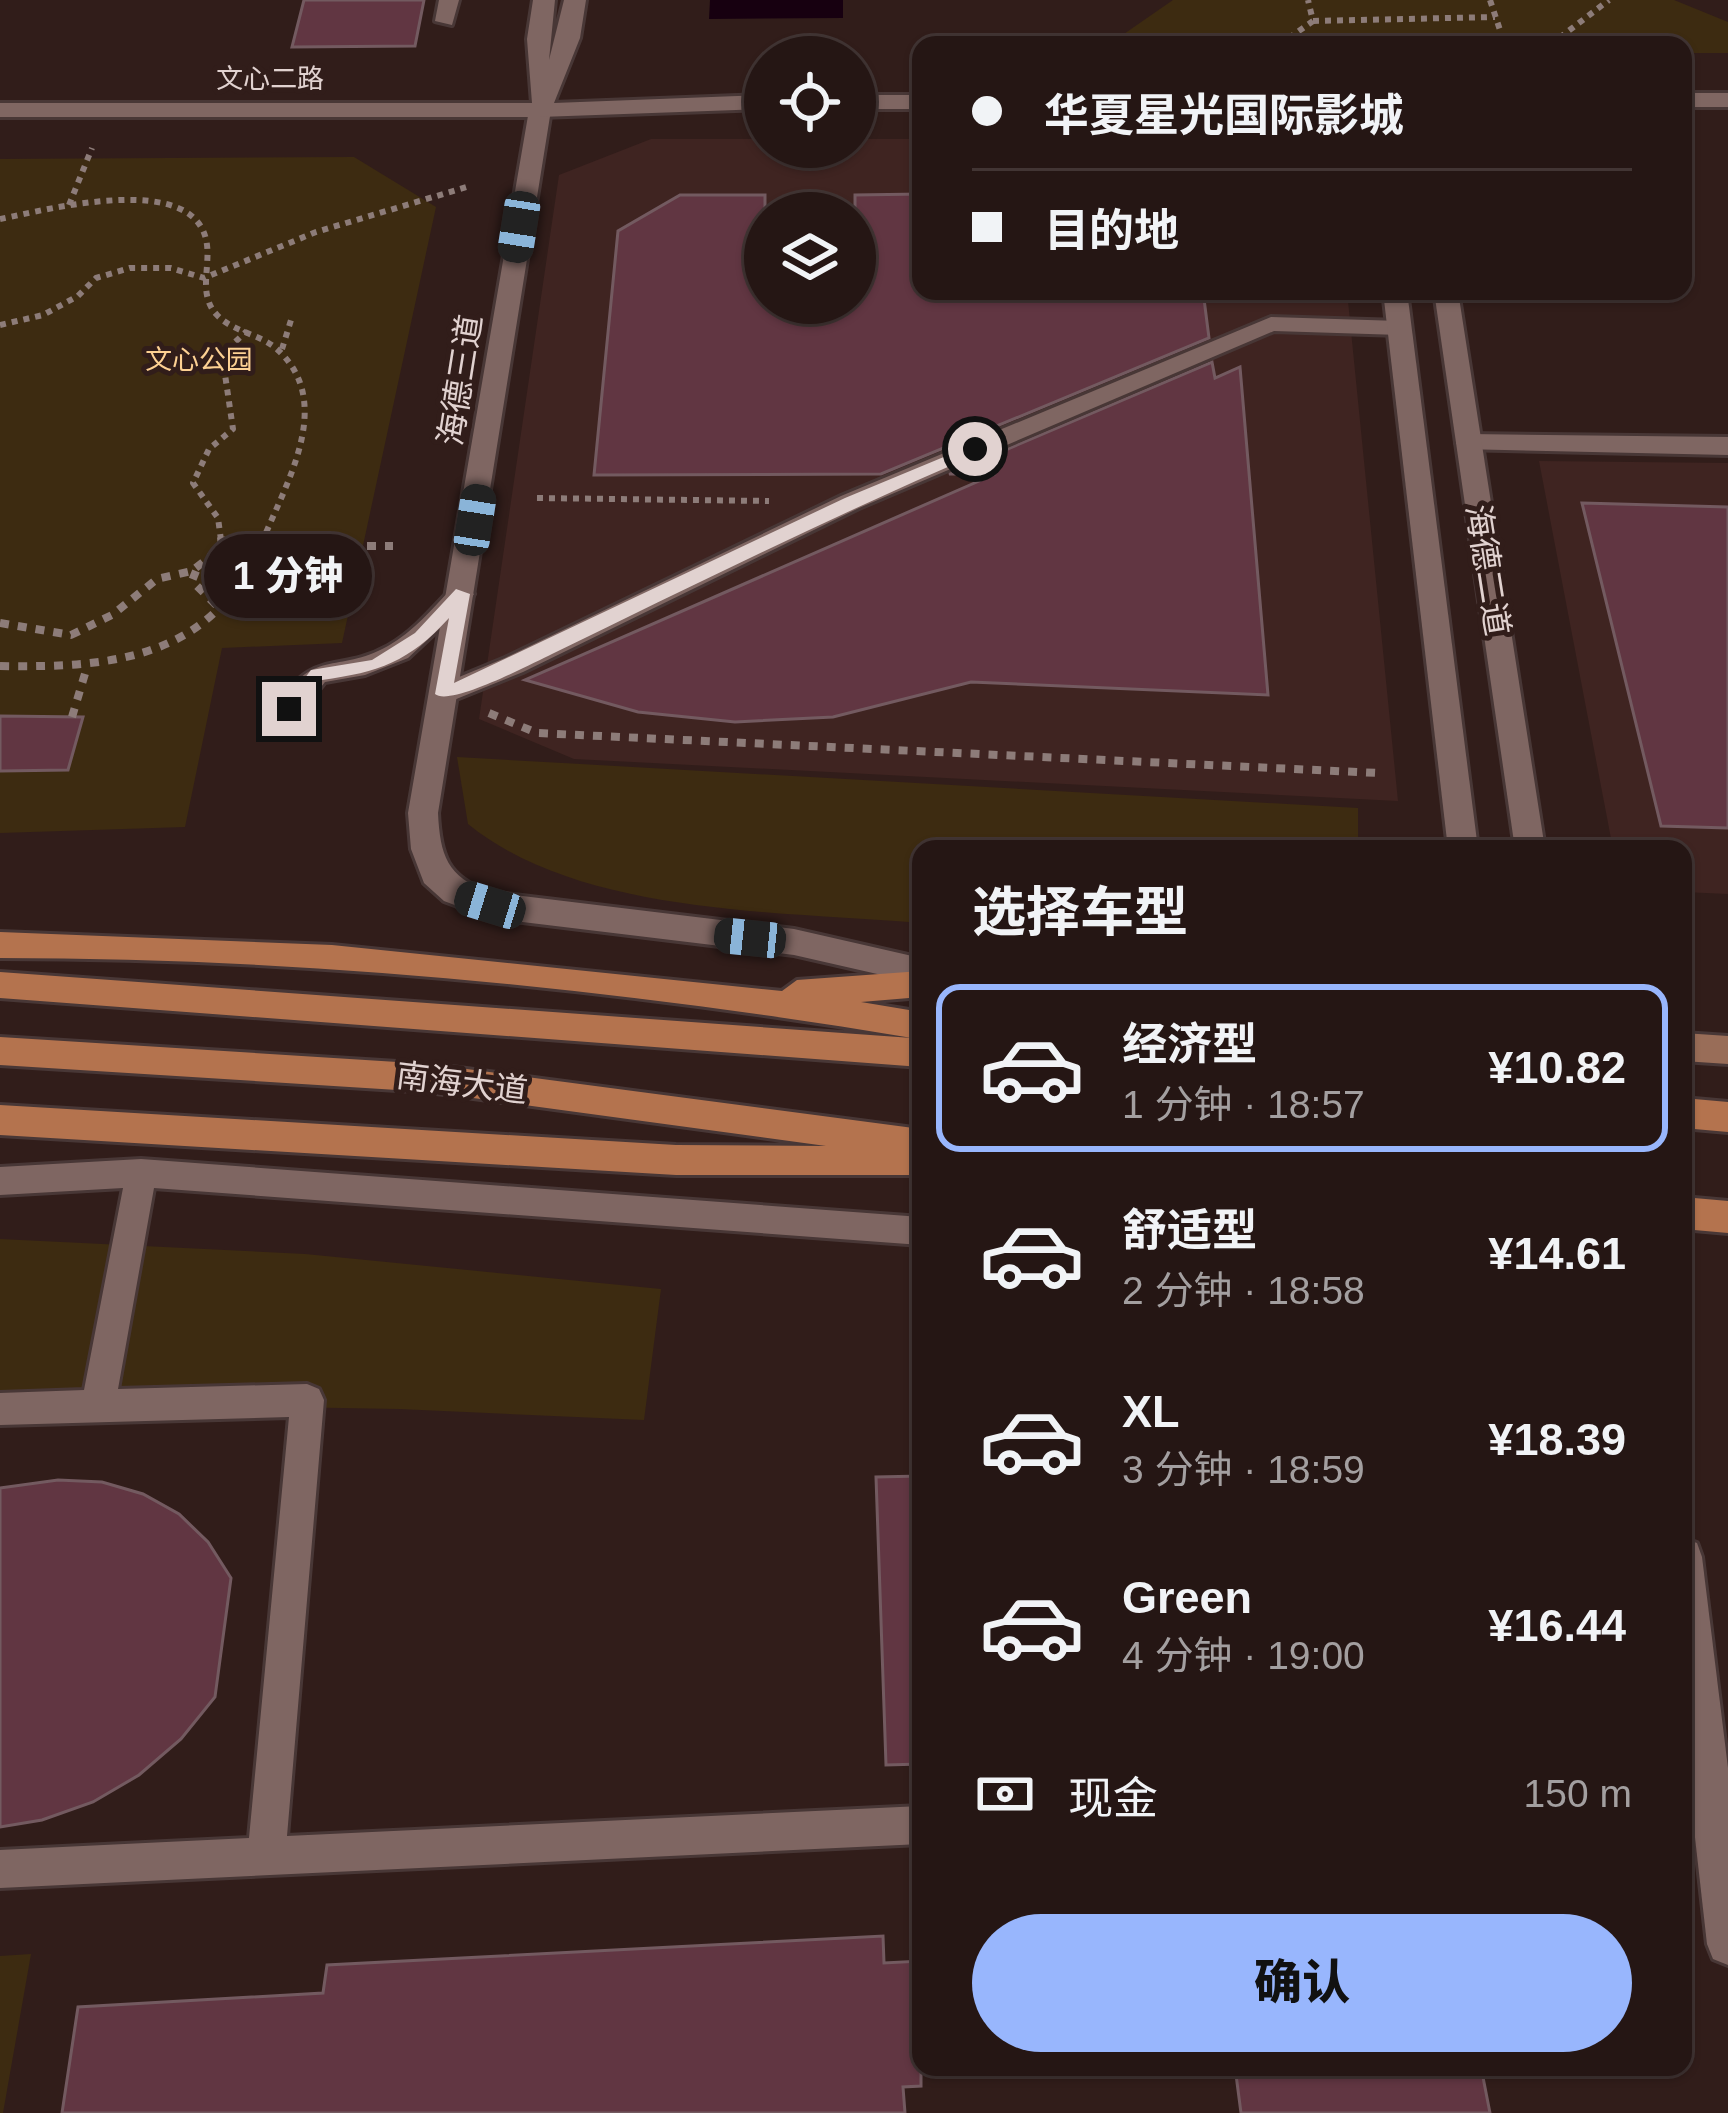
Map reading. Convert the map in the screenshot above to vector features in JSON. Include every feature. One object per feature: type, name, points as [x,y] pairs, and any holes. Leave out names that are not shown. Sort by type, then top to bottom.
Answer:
[{"type":"main road","points":[[0,945],[214,950],[390,963],[741,998],[912,1025]]},
{"type":"main road","name":"南海大道","points":[[0,985],[199,996],[644,1036],[912,1052]]},
{"type":"main road","points":[[741,998],[912,985]]},
{"type":"main road","name":"南海大道","points":[[0,1052],[429,1078],[912,1143]]},
{"type":"main road","points":[[1692,1114],[1728,1117]]},
{"type":"main road","points":[[0,1120],[676,1160],[912,1162]]},
{"type":"main road","points":[[1692,1214],[1728,1217]]},
{"type":"street","name":"海德三道","points":[[544,0],[538,38],[540,110],[423,813],[424,851],[436,880],[460,896],[530,913],[794,943],[912,969]]},
{"type":"street","name":"海德三道","points":[[540,110],[569,38],[575,0]]},
{"type":"street","points":[[1692,100],[1728,100]]},
{"type":"street","points":[[876,102],[912,102]]},
{"type":"street","name":"文心二路","points":[[0,110],[540,110],[744,103]]},
{"type":"street","name":"文心二路","points":[[540,110],[674,123],[744,123]]},
{"type":"street","points":[[876,122],[912,122]]},
{"type":"street","points":[[1692,122],[1728,122]]},
{"type":"street","name":"海德二道","points":[[1395,300],[1462,840]]},
{"type":"street","name":"海德二道","points":[[1447,300],[1529,840]]},
{"type":"street","points":[[1468,443],[1728,446]]},
{"type":"street","points":[[1692,1705],[1697,1787],[1728,1944]]},
{"type":"lane","points":[[443,694],[514,665],[850,502],[1271,324],[1400,328]]},
{"type":"lane","points":[[289,709],[317,674],[376,666],[421,638],[461,594]]},
{"type":"lane","points":[[98,1406],[142,1174]]},
{"type":"lane","points":[[0,1181],[142,1174],[912,1230]]},
{"type":"lane","points":[[0,1409],[307,1400],[266,1856]]},
{"type":"lane","points":[[0,1869],[912,1825]]},
{"type":"path","points":[[1308,0],[1313,21]]},
{"type":"path","points":[[1490,0],[1502,36]]},
{"type":"path","points":[[1562,36],[1609,0]]},
{"type":"path","points":[[1292,36],[1313,21],[1496,17]]},
{"type":"path","points":[[68,206],[92,148]]},
{"type":"path","points":[[0,325],[43,315],[78,296],[96,278],[130,268],[171,268],[203,278],[316,232],[470,185]]},
{"type":"path","points":[[0,219],[118,200],[173,204],[193,215],[206,237],[203,278],[212,309],[272,340],[291,361],[305,395],[303,435],[259,546],[236,595],[221,610],[136,658],[87,668],[0,666]]},
{"type":"path","points":[[316,232],[326,245]]},
{"type":"path","points":[[282,351],[291,320]]},
{"type":"path","points":[[0,623],[71,634],[112,615],[157,579],[180,580],[196,571],[222,547],[218,518],[193,483],[209,449],[233,429],[222,354],[247,331]]},
{"type":"path","points":[[537,499],[850,502]]},
{"type":"path","points":[[259,546],[393,546]]},
{"type":"path","points":[[196,571],[192,581],[221,610]]},
{"type":"path","points":[[72,717],[87,668]]},
{"type":"path","points":[[443,694],[537,733],[1378,773]]},
{"type":"shaded area","points":[[710,0],[843,0],[843,18],[709,19]]},
{"type":"shaded area","points":[[651,139],[744,139],[744,168],[876,168],[876,139],[912,139],[912,300],[1348,300],[1398,801],[574,759],[479,719],[559,175]]},
{"type":"shaded area","points":[[1539,461],[1728,463],[1728,894],[1692,892],[1692,840],[1611,840]]},
{"type":"green space","points":[[1173,0],[1674,0],[1728,22],[1728,53],[1692,53],[1692,36],[1121,36]]},
{"type":"green space","name":"文心公园","points":[[354,157],[436,207],[342,643],[222,648],[185,827],[0,833],[0,159]]},
{"type":"green space","points":[[457,757],[1358,808],[1358,840],[912,840],[912,922],[746,911],[624,893],[567,877],[514,854],[468,824]]},
{"type":"green space","points":[[0,1239],[305,1254],[661,1289],[644,1420],[399,1409],[0,1402]]},
{"type":"green space","points":[[31,1954],[3,2113],[0,2113],[0,1956]]},
{"type":"building","points":[[304,0],[424,0],[415,46],[292,47]]},
{"type":"building","points":[[912,194],[912,300],[1204,300],[1209,338],[881,474],[594,475],[618,231],[680,195],[744,195],[744,324],[876,324],[876,195]]},
{"type":"building","points":[[1212,362],[1215,378],[1240,367],[1268,695],[971,682],[833,717],[735,722],[638,712],[525,680],[995,474],[949,474]]},
{"type":"building","points":[[1582,503],[1728,507],[1728,828],[1661,826]]},
{"type":"building","points":[[0,716],[83,717],[68,770],[0,771]]},
{"type":"building","points":[[912,1476],[912,1764],[886,1765],[876,1477]]},
{"type":"building","points":[[58,1480],[102,1482],[143,1494],[179,1514],[208,1542],[231,1578],[215,1697],[181,1739],[139,1775],[93,1802],[42,1820],[0,1827],[0,1488]]},
{"type":"building","points":[[883,1936],[884,1963],[912,1961],[912,2076],[921,2076],[921,2086],[903,2087],[905,2113],[62,2113],[78,2007],[323,1993],[327,1965]]},
{"type":"building","points":[[1236,2076],[1483,2076],[1490,2113],[1241,2113]]},
{"type":"route","points":[[289,709],[317,674],[376,666],[421,638],[461,594],[443,694],[514,665],[850,502],[975,449]]}]
